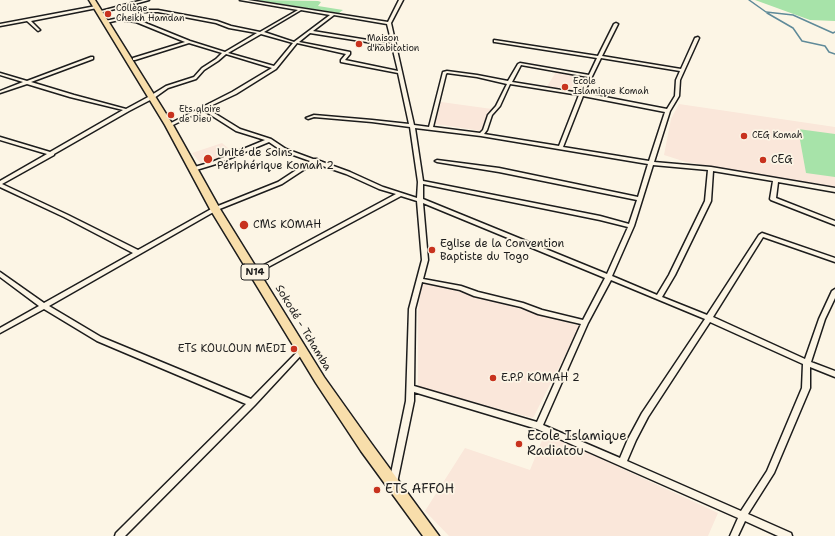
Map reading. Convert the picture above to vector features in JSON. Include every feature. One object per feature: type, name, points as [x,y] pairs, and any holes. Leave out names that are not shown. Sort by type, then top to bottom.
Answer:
[{"type":"main road","name":"Sokodé - Tchamba","points":[[95,4],[169,125],[215,209],[344,415],[393,485],[432,536]]},
{"type":"street","points":[[1,24],[28,20],[95,4],[127,5],[147,0]]},
{"type":"street","points":[[242,0],[389,23]]},
{"type":"street","points":[[393,485],[410,401],[413,323],[412,309],[425,260],[420,200],[421,182],[412,126],[389,23],[401,0]]},
{"type":"street","points":[[127,5],[145,11],[158,11],[217,22],[230,27],[261,33],[296,43],[349,53],[342,61],[400,72]]},
{"type":"street","points":[[0,184],[167,87],[195,78],[203,69],[225,53],[300,10]]},
{"type":"street","points":[[169,125],[234,93],[275,68],[296,43],[332,15]]},
{"type":"street","points":[[106,22],[119,19],[137,21],[189,42],[275,68]]},
{"type":"street","points":[[28,20],[38,30]]},
{"type":"street","points":[[561,147],[580,94],[616,24]]},
{"type":"street","points":[[309,32],[393,45]]},
{"type":"street","points":[[539,426],[585,323],[609,277],[631,226],[668,111],[677,96],[678,80],[697,38]]},
{"type":"street","points":[[495,41],[683,70]]},
{"type":"street","points":[[134,59],[189,42]]},
{"type":"street","points":[[0,92],[92,58]]},
{"type":"street","points":[[481,135],[488,125],[490,115],[498,106],[508,83],[520,64],[590,76]]},
{"type":"street","points":[[431,128],[444,73],[446,72],[580,94],[668,111]]},
{"type":"street","points":[[0,74],[72,96],[127,110]]},
{"type":"street","points":[[204,109],[238,130],[269,140],[284,150],[315,160],[381,188],[420,200],[659,297],[835,374]]},
{"type":"street","points":[[308,118],[314,116],[431,128],[561,147],[651,163],[712,169],[835,190]]},
{"type":"street","points":[[0,138],[52,154]]},
{"type":"street","points":[[0,144],[8,140]]},
{"type":"street","points":[[193,170],[269,140]]},
{"type":"street","points":[[0,331],[136,252],[215,209],[280,183],[315,160]]},
{"type":"street","points":[[437,160],[499,170],[640,199]]},
{"type":"street","points":[[659,297],[672,275],[708,201],[712,169]]},
{"type":"street","points":[[776,180],[773,199],[835,223]]},
{"type":"street","points":[[421,182],[631,226]]},
{"type":"street","points":[[0,184],[136,252]]},
{"type":"street","points":[[255,272],[402,194]]},
{"type":"street","points":[[622,462],[645,415],[762,235],[835,260]]},
{"type":"street","points":[[0,274],[44,306],[99,339],[252,403]]},
{"type":"street","points":[[420,280],[461,288],[476,294],[523,305],[540,312],[585,323]]},
{"type":"street","points":[[734,536],[743,515],[770,473],[806,388],[807,363],[822,319],[835,291]]},
{"type":"street","points":[[119,536],[303,350]]},
{"type":"street","points":[[410,388],[539,426],[788,536]]},
{"type":"shaded area","points":[[556,72],[586,76],[578,92],[546,88]]},
{"type":"shaded area","points":[[441,102],[492,109],[482,131],[435,124]]},
{"type":"shaded area","name":"CEG Komah","points":[[679,104],[835,127],[835,188],[686,162],[664,155],[671,119]]},
{"type":"shaded area","name":"Unité de Soins Périphérique Komah 2","points":[[222,143],[234,153],[202,165],[192,153]]},
{"type":"shaded area","points":[[422,281],[580,326],[533,418],[418,387],[418,312]]},
{"type":"shaded area","points":[[545,433],[718,513],[708,536],[449,536],[425,511],[465,448],[530,470]]},
{"type":"green space","points":[[256,0],[318,1],[321,2],[318,6],[343,10],[339,13]]},
{"type":"green space","points":[[755,0],[835,0],[835,21],[810,20]]},
{"type":"green space","points":[[798,129],[835,134],[835,177],[806,173]]},
{"type":"waterway","points":[[749,0],[766,12],[793,15],[833,33],[835,32]]},
{"type":"waterway","points":[[767,13],[793,28],[802,41],[825,46],[829,52],[835,54]]},
{"type":"place","name":"Collège Cheikh Hamdan","points":[[108,14]]},
{"type":"place","name":"Maison d'habitation","points":[[359,44]]},
{"type":"place","name":"Ecole Islamique Komah","points":[[565,87]]},
{"type":"place","name":"Ets gloire de Dieu","points":[[171,115]]},
{"type":"place","name":"CEG Komah","points":[[744,136]]},
{"type":"place","name":"Unité de Soins Périphérique Komah 2","points":[[208,159]]},
{"type":"place","name":"CEG","points":[[763,160]]},
{"type":"place","name":"CMS KOMAH","points":[[244,225]]},
{"type":"place","name":"Eglise de la Convention Baptiste du Togo","points":[[432,250]]},
{"type":"place","name":"ETS KOULOUN MEDI","points":[[294,349]]},
{"type":"place","name":"E.P.P KOMAH 2","points":[[493,378]]},
{"type":"place","name":"Ecole Islamique Radiatou","points":[[519,444]]},
{"type":"place","name":"ETS AFFOH","points":[[377,490]]}]
